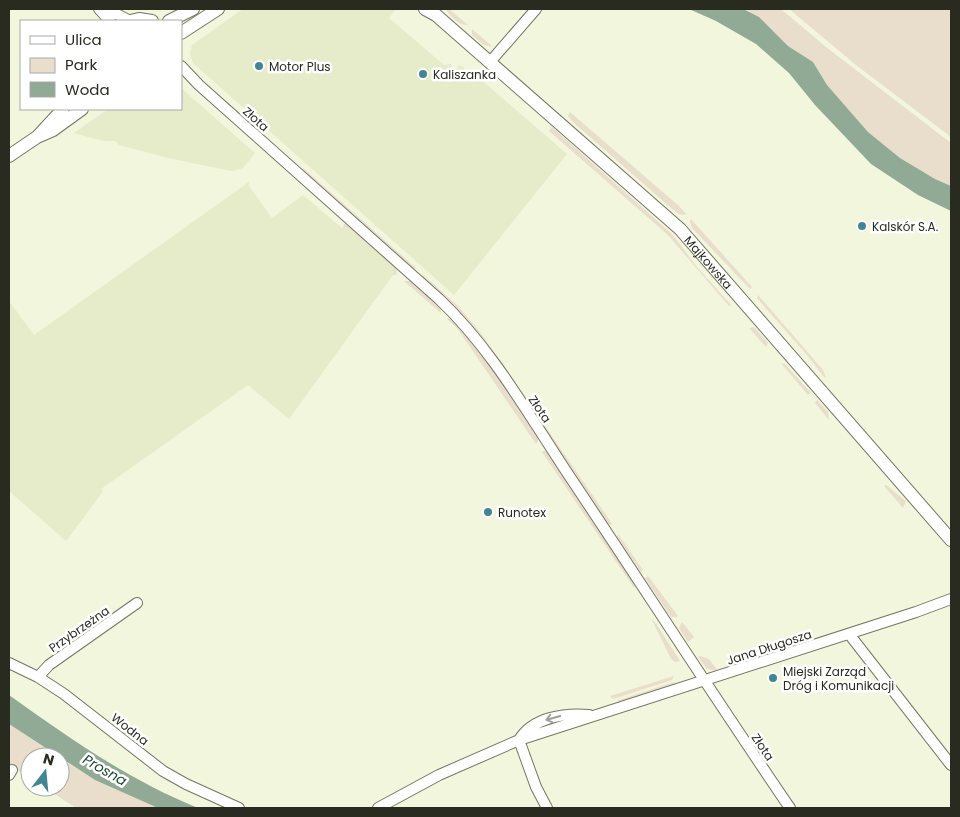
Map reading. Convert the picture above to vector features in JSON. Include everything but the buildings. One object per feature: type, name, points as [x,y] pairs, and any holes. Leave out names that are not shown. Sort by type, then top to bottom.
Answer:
[{"type":"main road","points":[[171,20],[193,9]]},
{"type":"main road","points":[[182,32],[218,9]]},
{"type":"main road","name":"Majkowska","points":[[431,11],[680,228],[951,540]]},
{"type":"main road","points":[[38,137],[62,110]]},
{"type":"main road","points":[[9,156],[38,137],[54,130],[81,110]]},
{"type":"street","points":[[98,9],[109,20]]},
{"type":"street","points":[[107,9],[128,20]]},
{"type":"street","points":[[490,62],[536,9]]},
{"type":"street","name":"Złota","points":[[182,67],[199,85],[465,324],[615,544],[704,681],[790,808]]},
{"type":"street","name":"Złota","points":[[182,75],[199,85]]},
{"type":"street","name":"Jana Długosza","points":[[378,808],[439,775],[520,740],[951,599]]},
{"type":"street","name":"Przybrzeżna","points":[[38,678],[49,665],[136,603]]},
{"type":"street","points":[[848,634],[951,765]]},
{"type":"street","name":"Wodna","points":[[9,663],[64,694],[163,771],[186,784],[239,808]]},
{"type":"street","points":[[520,740],[532,775],[547,808]]},
{"type":"shaded area","points":[[243,9],[396,9],[389,18],[444,65],[451,64],[456,71],[458,66],[462,66],[474,81],[478,77],[567,154],[454,295],[193,63],[190,54],[192,45]]},
{"type":"shaded area","points":[[182,89],[255,153],[243,168],[231,171],[168,158],[119,145],[115,141],[104,141],[74,133],[107,110],[182,110]]},
{"type":"shaded area","points":[[249,182],[249,186],[272,218],[303,195],[342,228],[348,227],[394,268],[393,275],[289,419],[248,385],[101,489],[103,491],[66,541],[9,491],[9,301],[34,335]]},
{"type":"green space","points":[[446,9],[449,9],[468,25],[455,20]]},
{"type":"green space","points":[[743,9],[781,9],[826,47],[951,143],[951,186],[935,179],[900,158],[868,132],[827,85],[813,62],[788,46],[774,32]]},
{"type":"green space","points":[[789,9],[951,9],[951,137],[856,65]]},
{"type":"green space","points":[[472,29],[493,47],[484,45],[472,35]]},
{"type":"green space","points":[[570,112],[686,214],[678,214],[574,123],[568,116]]},
{"type":"green space","points":[[552,127],[672,234],[697,267],[731,305],[729,306],[668,235],[549,131]]},
{"type":"green space","points":[[303,168],[416,268],[412,269],[308,177]]},
{"type":"green space","points":[[691,219],[752,287],[750,289],[692,228]]},
{"type":"green space","points":[[348,223],[397,268],[396,275],[393,275],[394,268],[348,227],[343,228],[344,224]]},
{"type":"green space","points":[[422,274],[458,306],[483,336],[613,525],[608,524],[480,337],[453,306],[423,279]]},
{"type":"green space","points":[[404,281],[412,281],[438,304],[441,313]]},
{"type":"green space","points":[[758,295],[823,370],[826,378],[757,298]]},
{"type":"green space","points":[[449,318],[468,336],[495,373],[539,439],[536,444],[458,329],[447,319]]},
{"type":"green space","points":[[754,327],[768,343],[766,347],[749,328]]},
{"type":"green space","points":[[781,363],[785,364],[828,412],[829,420],[815,403],[817,400],[810,393],[808,395]]},
{"type":"green space","points":[[547,451],[636,586],[634,588],[542,452]]},
{"type":"green space","points":[[886,485],[906,501],[903,508],[884,486]]},
{"type":"green space","points":[[618,534],[643,570],[641,572],[617,537]]},
{"type":"green space","points":[[648,576],[678,616],[671,617],[645,578]]},
{"type":"green space","points":[[651,618],[680,661],[675,662],[671,659]]},
{"type":"green space","points":[[682,622],[694,637],[688,642],[679,628]]},
{"type":"green space","points":[[811,637],[812,641],[773,653],[772,649]]},
{"type":"green space","points":[[698,657],[709,659],[718,671],[707,669]]},
{"type":"green space","points":[[674,676],[672,680],[613,699],[610,696]]},
{"type":"green space","points":[[674,682],[676,684],[623,701],[616,701]]},
{"type":"green space","points":[[9,724],[44,747],[20,747],[20,772],[9,765]]},
{"type":"green space","points":[[70,764],[95,780],[158,808],[76,808],[59,797],[70,797]]},
{"type":"water","points":[[689,9],[743,9],[759,17],[788,46],[813,62],[827,85],[868,132],[900,158],[935,179],[951,186],[951,211],[918,195],[871,164],[815,105],[789,73],[756,44],[716,21]]},
{"type":"water","name":"Prosna","points":[[9,695],[100,757],[148,785],[198,808],[158,808],[95,780],[70,764],[70,747],[44,747],[9,724]]},
{"type":"place","name":"Motor Plus","points":[[259,66]]},
{"type":"place","name":"Kaliszanka","points":[[423,74]]},
{"type":"place","name":"Kalskór S.A.","points":[[862,226]]},
{"type":"place","name":"Runotex","points":[[488,512]]},
{"type":"place","name":"Miejski Zarząd Dróg i Komunikacji","points":[[773,678]]}]
